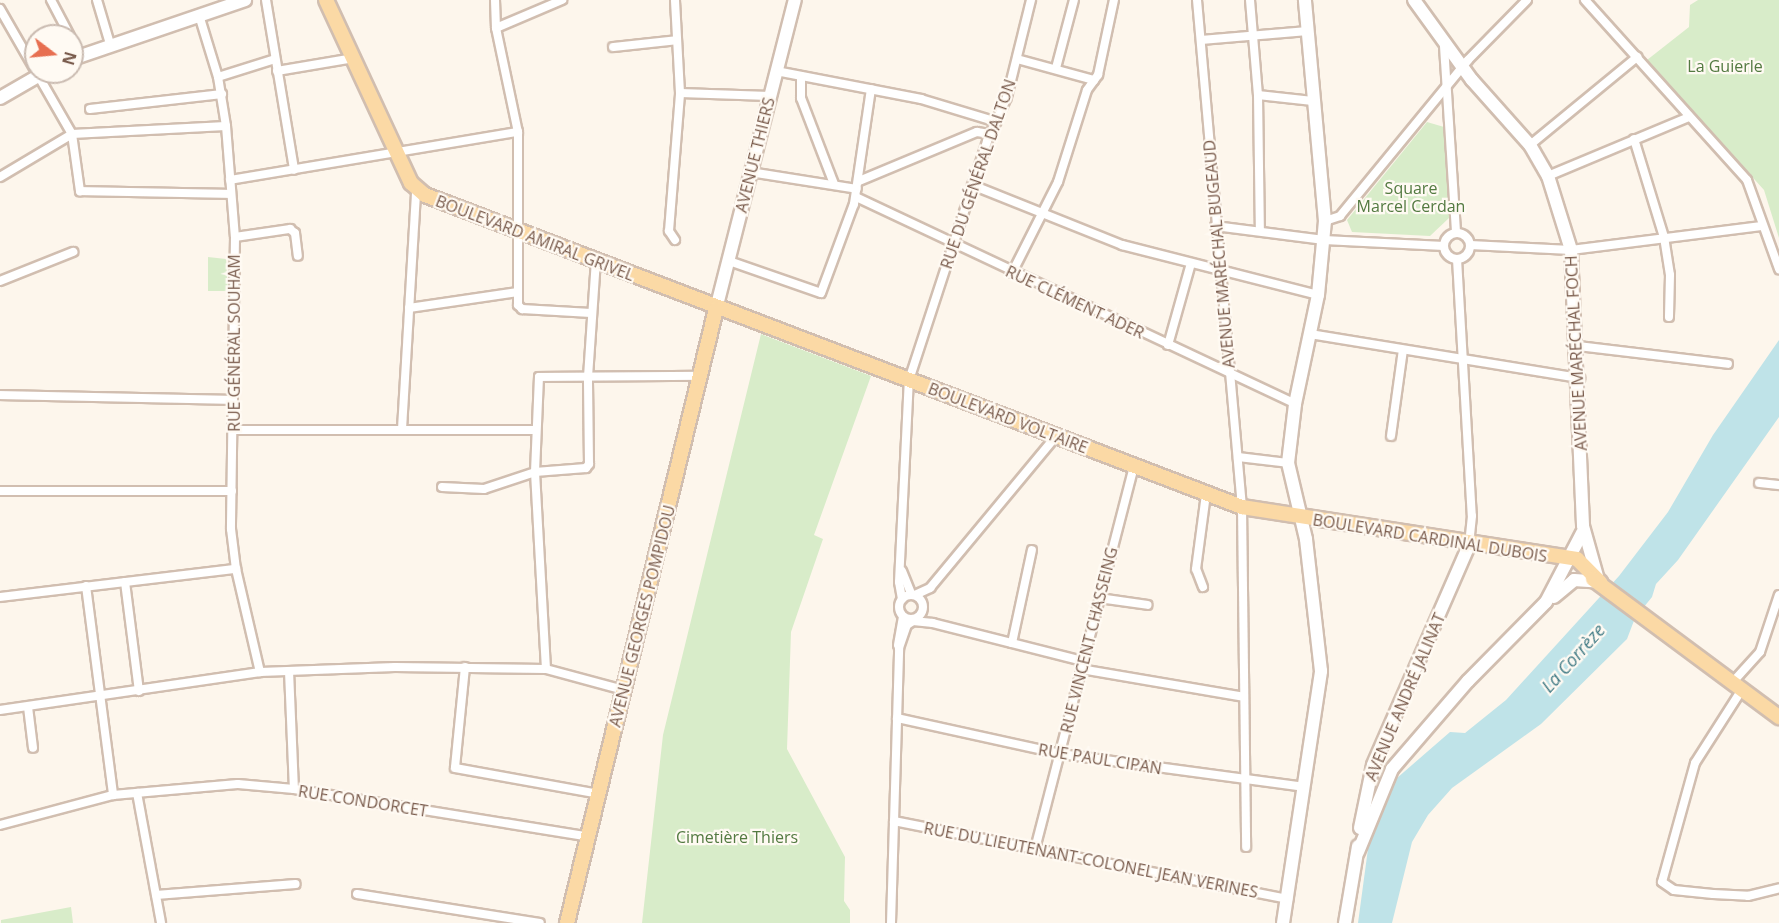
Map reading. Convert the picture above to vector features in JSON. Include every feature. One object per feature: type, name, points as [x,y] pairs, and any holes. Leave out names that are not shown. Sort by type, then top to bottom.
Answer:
[{"type":"main road","name":"BOULEVARD AMIRAL GRIVEL","points":[[326,0],[416,190],[716,309]]},
{"type":"main road","name":"BOULEVARD VOLTAIRE","points":[[716,309],[1242,507],[1302,518]]},
{"type":"main road","name":"AVENUE GEORGES POMPIDOU","points":[[567,923],[716,309]]},
{"type":"main road","name":"BOULEVARD CARDINAL DUBOIS","points":[[1302,518],[1565,561],[1600,582],[1736,687],[1779,717]]},
{"type":"street","points":[[51,0],[64,24]]},
{"type":"street","points":[[97,0],[110,44]]},
{"type":"street","points":[[84,54],[245,0]]},
{"type":"street","points":[[266,0],[294,170]]},
{"type":"street","points":[[495,0],[496,28],[518,132],[518,292],[522,309],[591,313]]},
{"type":"street","points":[[496,28],[562,0]]},
{"type":"street","points":[[675,0],[680,93],[669,231],[675,240]]},
{"type":"street","name":"AVENUE THIERS","points":[[716,309],[795,0]]},
{"type":"street","name":"RUE DU GÉNÉRAL DALTON","points":[[902,599],[898,582],[902,571],[909,380],[972,185],[990,134],[997,123],[1017,58],[1031,0]]},
{"type":"street","points":[[1056,68],[1074,0]]},
{"type":"street","points":[[1012,273],[1058,182],[1087,90],[1094,80],[1114,0]]},
{"type":"street","name":"AVENUE MARÉCHAL BUGEAUD","points":[[1197,0],[1215,226],[1242,507],[1246,848]]},
{"type":"street","points":[[1250,0],[1258,95],[1260,230]]},
{"type":"street","points":[[1283,923],[1322,671],[1302,518],[1288,463],[1295,404],[1318,295],[1325,221],[1305,0]]},
{"type":"street","name":"AVENUE MARÉCHAL FOCH","points":[[1414,0],[1462,67],[1530,145],[1548,176],[1571,250],[1580,378],[1584,526],[1590,562],[1600,582]]},
{"type":"street","points":[[1325,221],[1340,216],[1448,83],[1527,0]]},
{"type":"street","points":[[1585,0],[1747,180],[1756,198],[1761,226]]},
{"type":"street","points":[[0,9],[24,47]]},
{"type":"street","name":"RUE GÉNÉRAL SOUHAM","points":[[199,15],[218,77],[226,126],[235,237],[232,491],[236,569],[260,672]]},
{"type":"street","points":[[1201,40],[1308,32]]},
{"type":"street","points":[[613,47],[677,40]]},
{"type":"street","name":"AVENUE MARÉCHAL FOCH","points":[[1443,40],[1448,83],[1456,233]]},
{"type":"street","points":[[1530,145],[1637,57]]},
{"type":"street","points":[[277,71],[354,58]]},
{"type":"street","points":[[1017,58],[1094,80]]},
{"type":"street","points":[[218,77],[275,59]]},
{"type":"street","points":[[776,71],[921,99],[997,123]]},
{"type":"street","points":[[801,76],[801,98],[834,184]]},
{"type":"street","points":[[0,98],[24,84]]},
{"type":"street","points":[[46,84],[72,135],[78,188],[84,193],[231,194]]},
{"type":"street","points":[[729,261],[821,293],[857,189],[871,89]]},
{"type":"street","points":[[680,93],[770,96]]},
{"type":"street","points":[[90,109],[222,94]]},
{"type":"street","points":[[1258,95],[1313,101]]},
{"type":"street","points":[[1548,176],[1689,117]]},
{"type":"street","points":[[0,177],[72,135],[226,126]]},
{"type":"street","points":[[230,180],[398,154],[518,132]]},
{"type":"street","points":[[857,189],[977,132],[990,134]]},
{"type":"street","points":[[1634,139],[1664,237],[1670,274],[1669,317]]},
{"type":"street","name":"RUE CLÉMENT ADER","points":[[750,172],[857,189],[953,245],[1295,404]]},
{"type":"street","points":[[972,185],[1122,245],[1318,295]]},
{"type":"street","points":[[402,429],[416,190]]},
{"type":"street","points":[[1215,226],[1324,240],[1444,246]]},
{"type":"street","points":[[1470,245],[1571,250],[1761,226],[1766,229],[1779,269]]},
{"type":"street","points":[[235,237],[290,229],[295,233],[298,256]]},
{"type":"street","points":[[1456,233],[1464,235],[1470,245],[1465,256],[1457,259],[1447,254],[1444,246],[1446,238],[1456,233]]},
{"type":"street","points":[[0,281],[73,252]]},
{"type":"street","points":[[1457,259],[1472,516],[1469,545]]},
{"type":"street","points":[[442,487],[484,489],[535,472],[586,468],[590,464],[588,377],[596,260]]},
{"type":"street","points":[[1168,345],[1191,263]]},
{"type":"street","points":[[409,308],[518,292]]},
{"type":"street","points":[[1310,334],[1580,378]]},
{"type":"street","points":[[1578,346],[1728,364]]},
{"type":"street","points":[[1391,436],[1403,350]]},
{"type":"street","points":[[546,669],[535,472],[539,377],[701,376]]},
{"type":"street","points":[[0,395],[126,400],[233,400]]},
{"type":"street","points":[[234,430],[536,430]]},
{"type":"street","points":[[891,923],[899,648],[897,634],[903,617],[902,599],[930,588],[1056,436]]},
{"type":"street","points":[[1238,457],[1288,463]]},
{"type":"street","name":"RUE VINCENT CHASSEING","points":[[1035,849],[1134,466]]},
{"type":"street","points":[[1758,483],[1779,484]]},
{"type":"street","points":[[0,491],[232,491]]},
{"type":"street","points":[[1203,587],[1196,569],[1206,494]]},
{"type":"street","name":"AVENUE MARÉCHAL FOCH","points":[[1565,561],[1584,526]]},
{"type":"street","name":"AVENUE ANDRÉ JALINAT","points":[[1345,923],[1373,765],[1469,545]]},
{"type":"street","points":[[1012,643],[1032,550]]},
{"type":"street","name":"AVENUE ANDRÉ JALINAT","points":[[1546,602],[1565,561]]},
{"type":"street","points":[[0,597],[236,569]]},
{"type":"street","points":[[899,648],[904,630],[920,614],[921,603],[913,594],[902,571]]},
{"type":"street","name":"AVENUE ANDRÉ JALINAT","points":[[1358,852],[1378,795],[1408,746],[1546,602],[1574,580],[1600,582]]},
{"type":"street","points":[[125,582],[139,690]]},
{"type":"street","points":[[86,586],[113,795]]},
{"type":"street","points":[[1779,595],[1760,652],[1736,687],[1695,763],[1662,882],[1674,890],[1748,896],[1779,888]]},
{"type":"street","points":[[1099,598],[1148,605]]},
{"type":"street","points":[[920,614],[933,623]]},
{"type":"street","points":[[903,617],[1012,643],[1082,665],[1244,697]]},
{"type":"street","points":[[0,710],[260,672],[289,671],[465,667],[546,669],[624,690]]},
{"type":"street","points":[[465,667],[455,768],[599,794]]},
{"type":"street","points":[[289,671],[294,789]]},
{"type":"street","points":[[28,706],[33,748]]},
{"type":"street","name":"RUE PAUL CIPAN","points":[[897,718],[1061,754],[1305,787]]},
{"type":"street","name":"RUE CONDORCET","points":[[0,825],[113,795],[238,784],[294,789],[589,837]]},
{"type":"street","points":[[137,793],[161,923]]},
{"type":"street","name":"RUE DU LIEUTENANT-COLONEL JEAN VERINES","points":[[894,821],[1288,900]]},
{"type":"street","points":[[156,895],[296,884]]},
{"type":"street","points":[[357,894],[540,923]]},
{"type":"green space","name":"La Guierle","points":[[1698,0],[1779,0],[1779,238],[1764,190],[1647,60],[1689,27],[1690,5]]},
{"type":"green space","name":"Square Marcel Cerdan","points":[[1427,122],[1444,127],[1449,218],[1430,236],[1352,232],[1347,220]]},
{"type":"green space","points":[[208,257],[226,259],[228,291],[208,291]]},
{"type":"green space","name":"Cimetière Thiers","points":[[761,334],[871,376],[814,535],[823,539],[791,632],[787,749],[845,857],[844,901],[850,910],[850,923],[642,923],[663,735]]},
{"type":"green space","points":[[71,907],[73,923],[1,923],[1,920]]},
{"type":"water","name":"La Corrèze","points":[[1779,340],[1779,417],[1678,560],[1656,584],[1652,597],[1635,618],[1627,639],[1541,724],[1452,788],[1428,815],[1412,842],[1392,923],[1358,923],[1370,834],[1397,778],[1450,732],[1465,733],[1506,700],[1619,576],[1668,512],[1713,435]]}]
